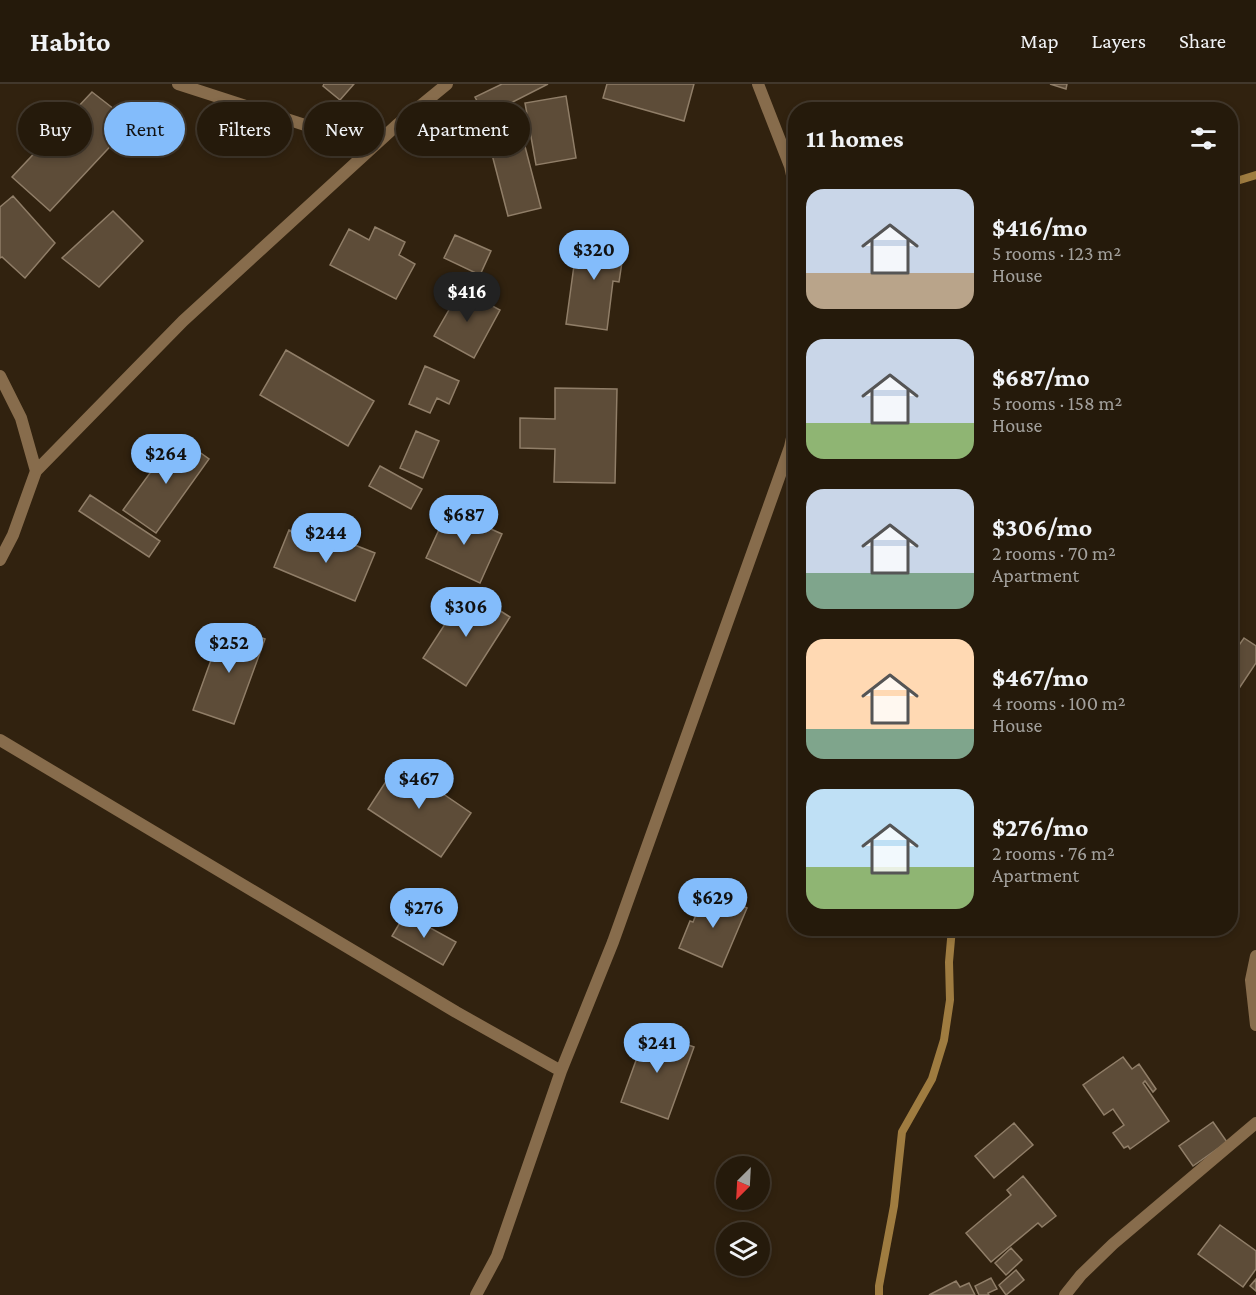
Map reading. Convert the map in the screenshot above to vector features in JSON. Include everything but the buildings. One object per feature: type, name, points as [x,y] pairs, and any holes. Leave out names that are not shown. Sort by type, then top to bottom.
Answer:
[{"type":"street","points":[[178,84],[304,125]]},
{"type":"street","points":[[384,138],[447,84]]},
{"type":"street","points":[[758,84],[788,161]]},
{"type":"street","points":[[0,560],[13,536],[36,471],[183,321],[363,156]]},
{"type":"street","points":[[0,376],[21,418],[36,471]]},
{"type":"street","points":[[476,1295],[497,1256],[561,1071],[617,931],[788,453]]},
{"type":"street","points":[[0,740],[445,1005],[561,1071]]},
{"type":"street","points":[[1256,956],[1251,980],[1256,1025]]},
{"type":"street","points":[[1065,1295],[1081,1275],[1113,1244],[1256,1124]]},
{"type":"waterway","points":[[1238,181],[1256,175]]},
{"type":"waterway","points":[[879,1295],[894,1206],[902,1132],[932,1079],[944,1040],[950,1000],[951,936]]}]
